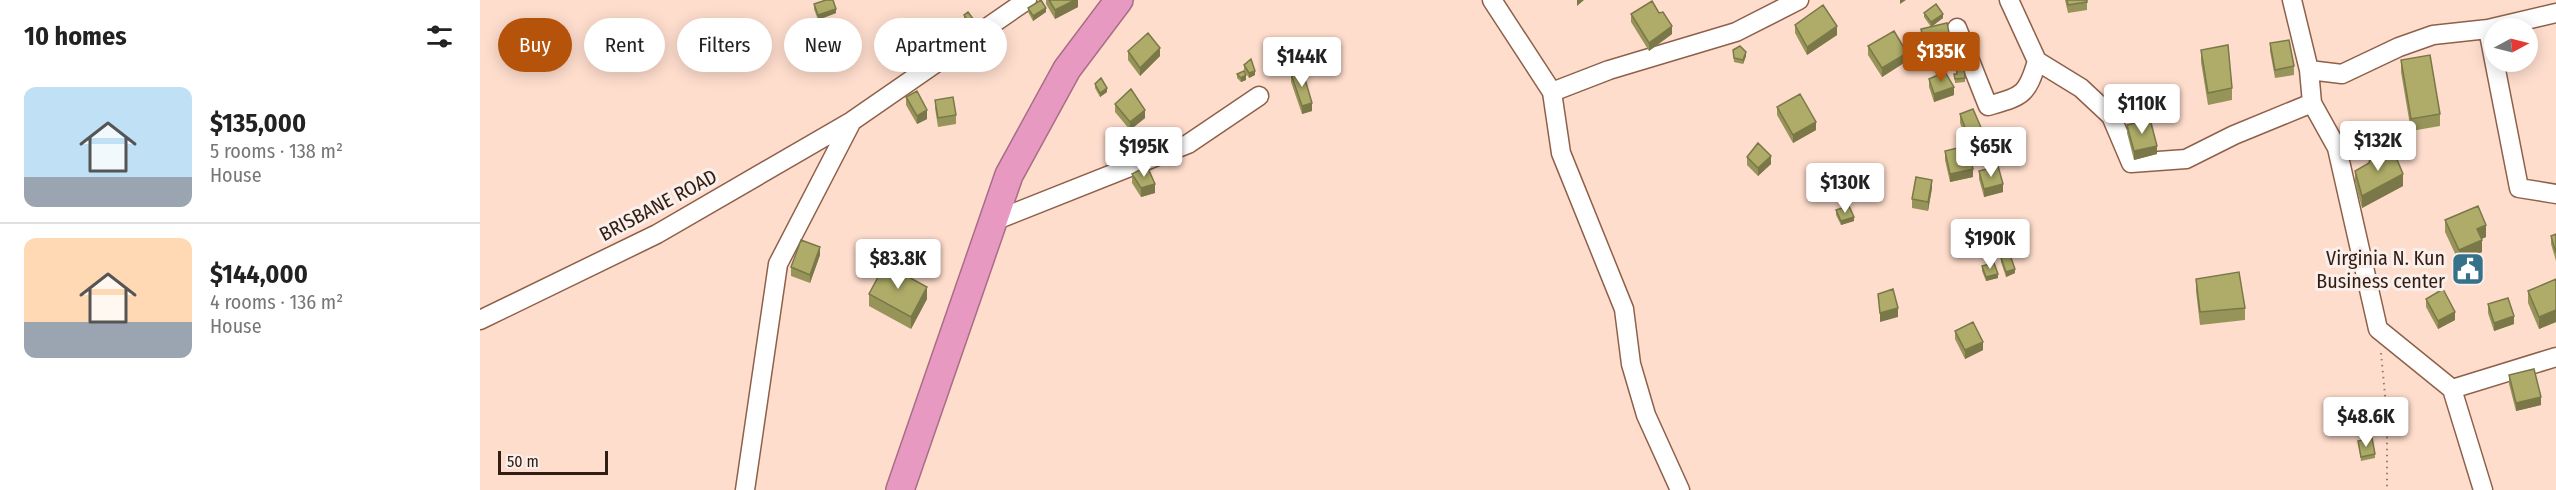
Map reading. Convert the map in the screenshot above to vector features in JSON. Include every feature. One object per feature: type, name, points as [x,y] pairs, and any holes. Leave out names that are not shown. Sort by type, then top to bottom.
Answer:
[{"type":"highway","points":[[900,490],[1009,175],[1067,69],[1119,0]]},
{"type":"street","name":"BRISBANE ROAD","points":[[480,320],[657,234],[852,121],[1027,0]]},
{"type":"street","points":[[1492,0],[1552,92],[1562,153],[1624,309],[1631,364],[1646,415],[1680,490]]},
{"type":"street","points":[[1552,92],[1610,70],[1736,32],[1799,0]]},
{"type":"street","points":[[2009,0],[2037,61],[2081,88],[2111,116],[2131,163],[2186,159],[2234,135],[2312,103]]},
{"type":"street","points":[[2292,0],[2308,70],[2312,103],[2337,147],[2378,329],[2452,389],[2483,490]]},
{"type":"street","points":[[2535,18],[2556,13]]},
{"type":"street","points":[[1957,28],[1988,106],[2015,99],[2031,84],[2037,61]]},
{"type":"street","points":[[2308,70],[2342,74],[2399,47],[2433,35],[2484,29]]},
{"type":"street","points":[[2496,72],[2519,188],[2556,194]]},
{"type":"street","points":[[994,221],[1188,144],[1259,96]]},
{"type":"street","points":[[745,490],[778,264],[852,121]]},
{"type":"street","points":[[2452,389],[2556,357]]},
{"type":"path","points":[[2378,329],[2387,416],[2387,490]]},
{"type":"building","points":[[833,0],[836,9],[818,15],[814,4]]},
{"type":"building","points":[[1041,0],[1046,8],[1033,16],[1028,8]]},
{"type":"building","points":[[1049,0],[1075,0],[1055,10]]},
{"type":"building","points":[[2067,0],[2087,0],[2087,2],[2068,5]]},
{"type":"building","points":[[1652,1],[1659,13],[1663,12],[1672,26],[1649,43],[1631,14]]},
{"type":"building","points":[[1936,4],[1943,14],[1931,22],[1924,13]]},
{"type":"building","points":[[1823,5],[1837,26],[1807,47],[1795,25]]},
{"type":"building","points":[[968,12],[972,18],[966,18],[964,15]]},
{"type":"building","points":[[1947,23],[1954,57],[1928,62],[1921,29]]},
{"type":"building","points":[[1894,31],[1907,53],[1882,68],[1868,46]]},
{"type":"building","points":[[1148,33],[1160,48],[1140,68],[1128,51]]},
{"type":"building","points":[[2289,40],[2294,66],[2275,70],[2270,43]]},
{"type":"building","points":[[2228,45],[2232,88],[2208,93],[2201,50]]},
{"type":"building","points":[[1740,46],[1746,52],[1743,60],[1734,58],[1733,50]]},
{"type":"building","points":[[2430,55],[2440,114],[2411,119],[2401,60]]},
{"type":"building","points":[[1251,59],[1255,71],[1249,73],[1244,65]]},
{"type":"building","points":[[1963,59],[1965,78],[1955,79],[1954,74],[1957,74],[1955,60]]},
{"type":"building","points":[[1302,69],[1312,103],[1302,106],[1291,74]]},
{"type":"building","points":[[1244,71],[1246,75],[1241,78],[1237,74]]},
{"type":"building","points":[[1945,72],[1954,87],[1934,94],[1929,79]]},
{"type":"building","points":[[1101,78],[1107,88],[1100,93],[1095,84]]},
{"type":"building","points":[[1131,89],[1145,110],[1130,122],[1115,104]]},
{"type":"building","points":[[917,91],[927,110],[917,116],[906,97]]},
{"type":"building","points":[[1800,94],[1816,122],[1793,135],[1777,107]]},
{"type":"building","points":[[953,97],[956,115],[938,118],[935,100]]},
{"type":"building","points":[[1973,109],[1983,132],[1969,138],[1960,114]]},
{"type":"building","points":[[2150,119],[2157,146],[2134,151],[2127,125]]},
{"type":"building","points":[[1758,143],[1771,156],[1758,168],[1747,157]]},
{"type":"building","points":[[1966,146],[1973,169],[1950,174],[1945,151]]},
{"type":"building","points":[[2393,150],[2403,174],[2362,196],[2355,171],[2369,163],[2370,158]]},
{"type":"building","points":[[1147,166],[1155,184],[1141,188],[1132,174]]},
{"type":"building","points":[[1998,166],[2003,184],[1984,189],[1979,171]]},
{"type":"building","points":[[1916,177],[1932,180],[1928,202],[1912,199]]},
{"type":"building","points":[[1849,206],[1854,217],[1841,221],[1836,210]]},
{"type":"building","points":[[2478,206],[2486,225],[2477,229],[2482,240],[2459,250],[2445,220]]},
{"type":"building","points":[[2556,234],[2556,253],[2551,236]]},
{"type":"building","points":[[801,240],[820,247],[810,275],[791,267]]},
{"type":"building","points":[[2010,255],[2015,269],[2006,272],[2001,258]]},
{"type":"building","points":[[878,257],[885,262],[879,271],[872,266]]},
{"type":"building","points":[[1994,263],[1998,274],[1986,277],[1982,266]]},
{"type":"building","points":[[885,264],[927,287],[911,317],[869,294]]},
{"type":"building","points":[[2239,272],[2245,308],[2200,312],[2196,279]]},
{"type":"building","points":[[2556,279],[2556,310],[2539,317],[2528,291]]},
{"type":"building","points":[[1893,289],[1898,308],[1880,313],[1878,294]]},
{"type":"building","points":[[2443,289],[2455,312],[2438,321],[2426,299]]},
{"type":"building","points":[[2508,298],[2514,316],[2494,323],[2488,304]]},
{"type":"building","points":[[1973,322],[1983,342],[1965,350],[1955,331]]},
{"type":"building","points":[[2534,369],[2541,397],[2516,403],[2509,375]]},
{"type":"building","points":[[2372,438],[2375,454],[2361,457],[2358,441]]},
{"type":"place","name":"Virginia N. Kun Business center","points":[[2468,269]]}]
